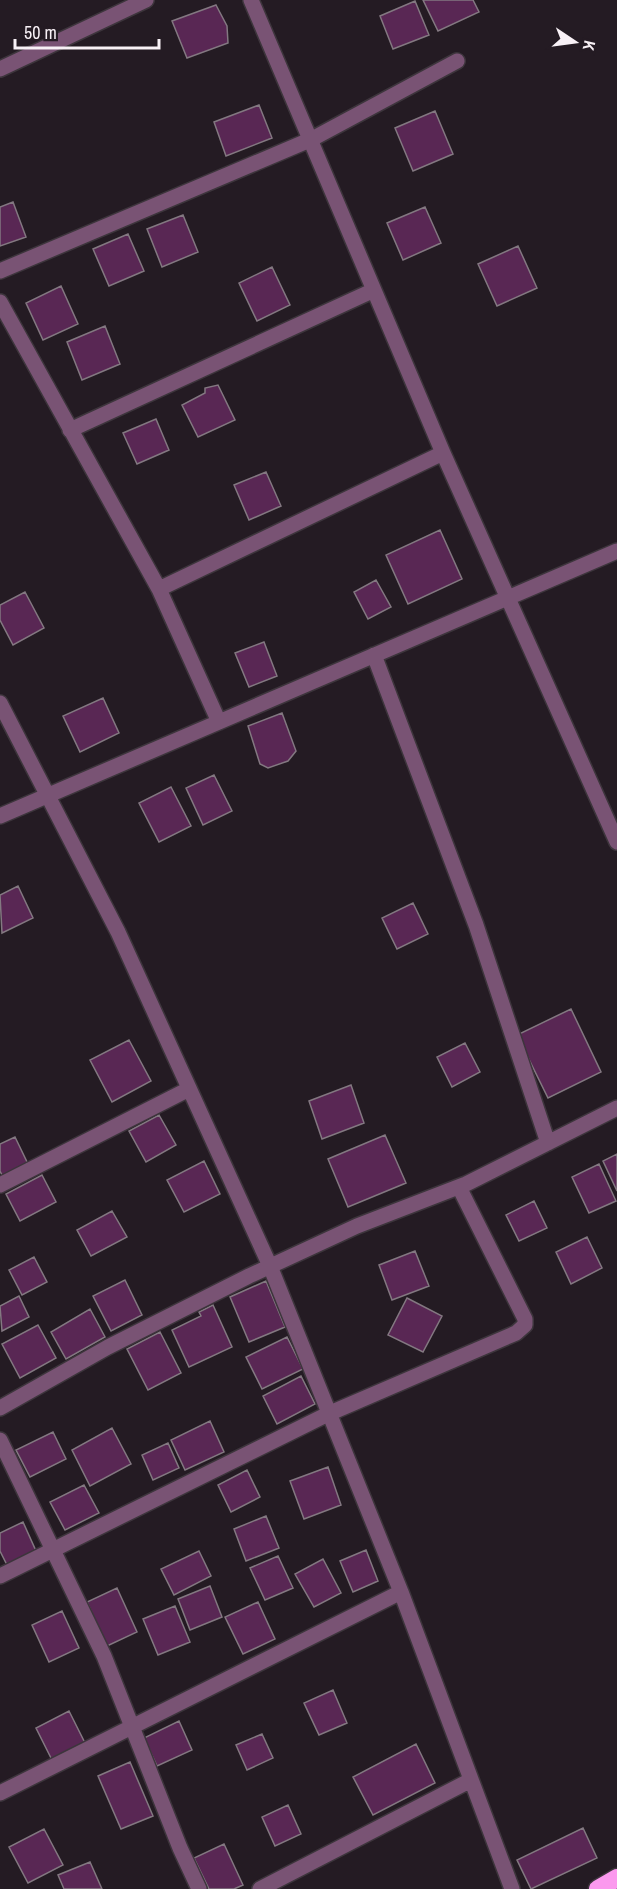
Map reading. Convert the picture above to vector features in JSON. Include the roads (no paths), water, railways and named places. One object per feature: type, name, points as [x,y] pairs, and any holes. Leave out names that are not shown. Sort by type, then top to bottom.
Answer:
[{"type":"highway","points":[[598,1889],[617,1879]]},
{"type":"highway","points":[[614,1889],[617,1879]]},
{"type":"street","points":[[0,69],[146,0]]},
{"type":"street","points":[[251,0],[312,139],[372,291],[617,842]]},
{"type":"street","points":[[0,271],[312,139],[457,61]]},
{"type":"street","points":[[70,430],[372,291]]},
{"type":"street","points":[[0,302],[159,589],[219,722]]},
{"type":"street","points":[[159,589],[443,453]]},
{"type":"street","points":[[0,816],[617,551]]},
{"type":"street","points":[[374,655],[476,925],[548,1143]]},
{"type":"street","points":[[0,703],[118,932],[270,1266],[401,1592],[512,1889]]},
{"type":"street","points":[[0,1185],[189,1089]]},
{"type":"street","points":[[0,1408],[108,1347],[270,1266],[357,1226],[459,1187],[617,1108]]},
{"type":"street","points":[[0,1576],[54,1552],[144,1503],[328,1413],[516,1333],[525,1325],[459,1187]]},
{"type":"street","points":[[0,1440],[104,1656],[180,1848],[199,1889]]},
{"type":"street","points":[[0,1793],[401,1592]]},
{"type":"street","points":[[260,1889],[471,1780]]}]
